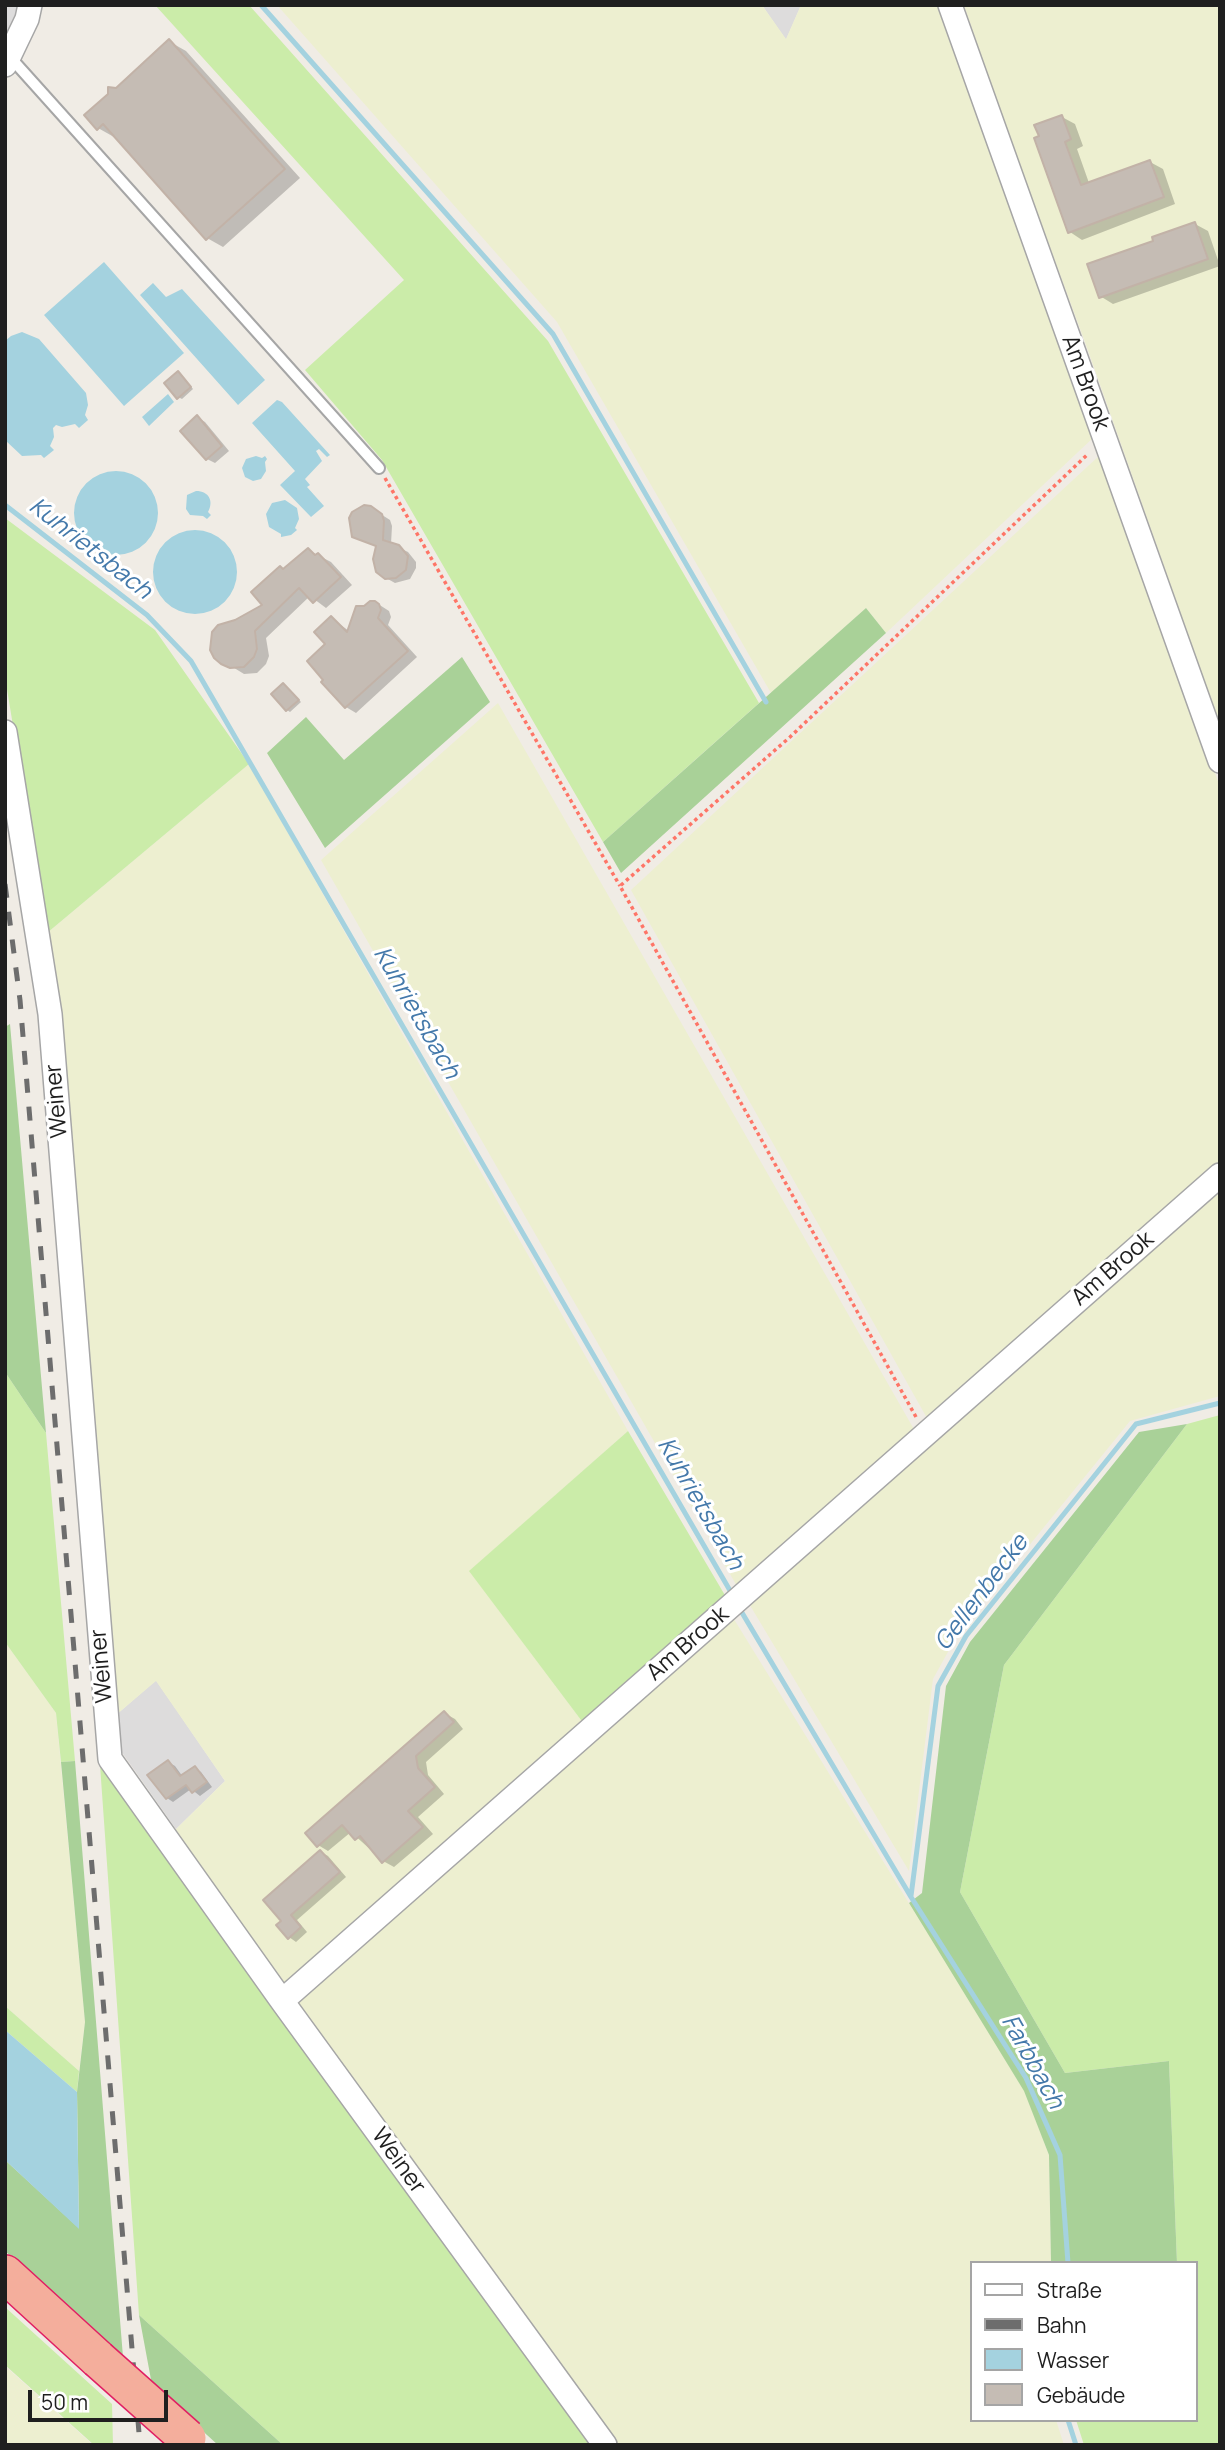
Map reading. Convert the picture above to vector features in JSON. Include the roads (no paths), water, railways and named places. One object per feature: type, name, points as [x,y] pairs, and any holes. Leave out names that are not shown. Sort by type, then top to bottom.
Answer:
[{"type":"highway","points":[[5,2274],[190,2441]]},
{"type":"street","points":[[7,59],[27,19],[30,5]]},
{"type":"street","name":"Am Brook","points":[[950,5],[1220,761]]},
{"type":"street","name":"Weiner","points":[[5,732],[50,1014],[110,1759],[282,2001],[605,2445]]},
{"type":"street","name":"Am Brook","points":[[282,2001],[1220,1175]]},
{"type":"lane","points":[[7,59],[379,468]]},
{"type":"water","points":[[104,262],[184,353],[124,406],[44,315]]},
{"type":"water","points":[[153,283],[166,297],[182,289],[265,380],[238,405],[140,295]]},
{"type":"water","points":[[22,332],[39,339],[86,393],[88,405],[85,415],[88,420],[79,428],[75,424],[62,427],[56,425],[50,446],[54,450],[44,458],[41,455],[22,456],[5,440],[5,341]]},
{"type":"water","points":[[168,394],[174,402],[149,426],[142,417]]},
{"type":"water","points":[[277,400],[282,402],[330,455],[327,457],[319,449],[316,451],[322,461],[305,479],[310,485],[307,487],[324,506],[311,517],[280,485],[295,471],[252,423]]},
{"type":"water","points":[[265,456],[267,459],[266,471],[261,479],[253,481],[245,477],[242,468],[246,459]]},
{"type":"water","points":[[116,471],[132,474],[146,483],[155,497],[158,513],[155,529],[146,543],[132,552],[116,555],[100,552],[86,543],[77,529],[74,513],[77,497],[86,483],[100,474]]},
{"type":"water","points":[[196,491],[209,497],[208,512],[211,515],[207,519],[190,515],[186,509],[187,495]]},
{"type":"water","points":[[285,500],[297,508],[299,519],[295,528],[297,530],[291,535],[281,537],[281,534],[269,527],[266,514],[272,503]]},
{"type":"water","points":[[195,530],[211,533],[225,542],[234,556],[237,572],[234,588],[225,602],[211,611],[195,614],[179,611],[165,602],[156,588],[153,572],[156,556],[165,542],[179,533]]},
{"type":"water","points":[[5,2030],[77,2092],[79,2229],[5,2160]]},
{"type":"waterway","points":[[261,5],[553,334],[766,702]]},
{"type":"waterway","name":"Kuhrietsbach","points":[[5,505],[147,615],[191,661],[732,1594]]},
{"type":"waterway","name":"Gellenbecke","points":[[911,1896],[938,1686],[966,1636],[1136,1424],[1220,1403]]},
{"type":"waterway","name":"Farbbach","points":[[741,1611],[911,1897],[1026,2078],[1060,2155],[1068,2261]]},
{"type":"waterway","name":"Farbbach","points":[[1069,2422],[1076,2445]]},
{"type":"railway","points":[[5,884],[20,1000],[140,2445]]}]
